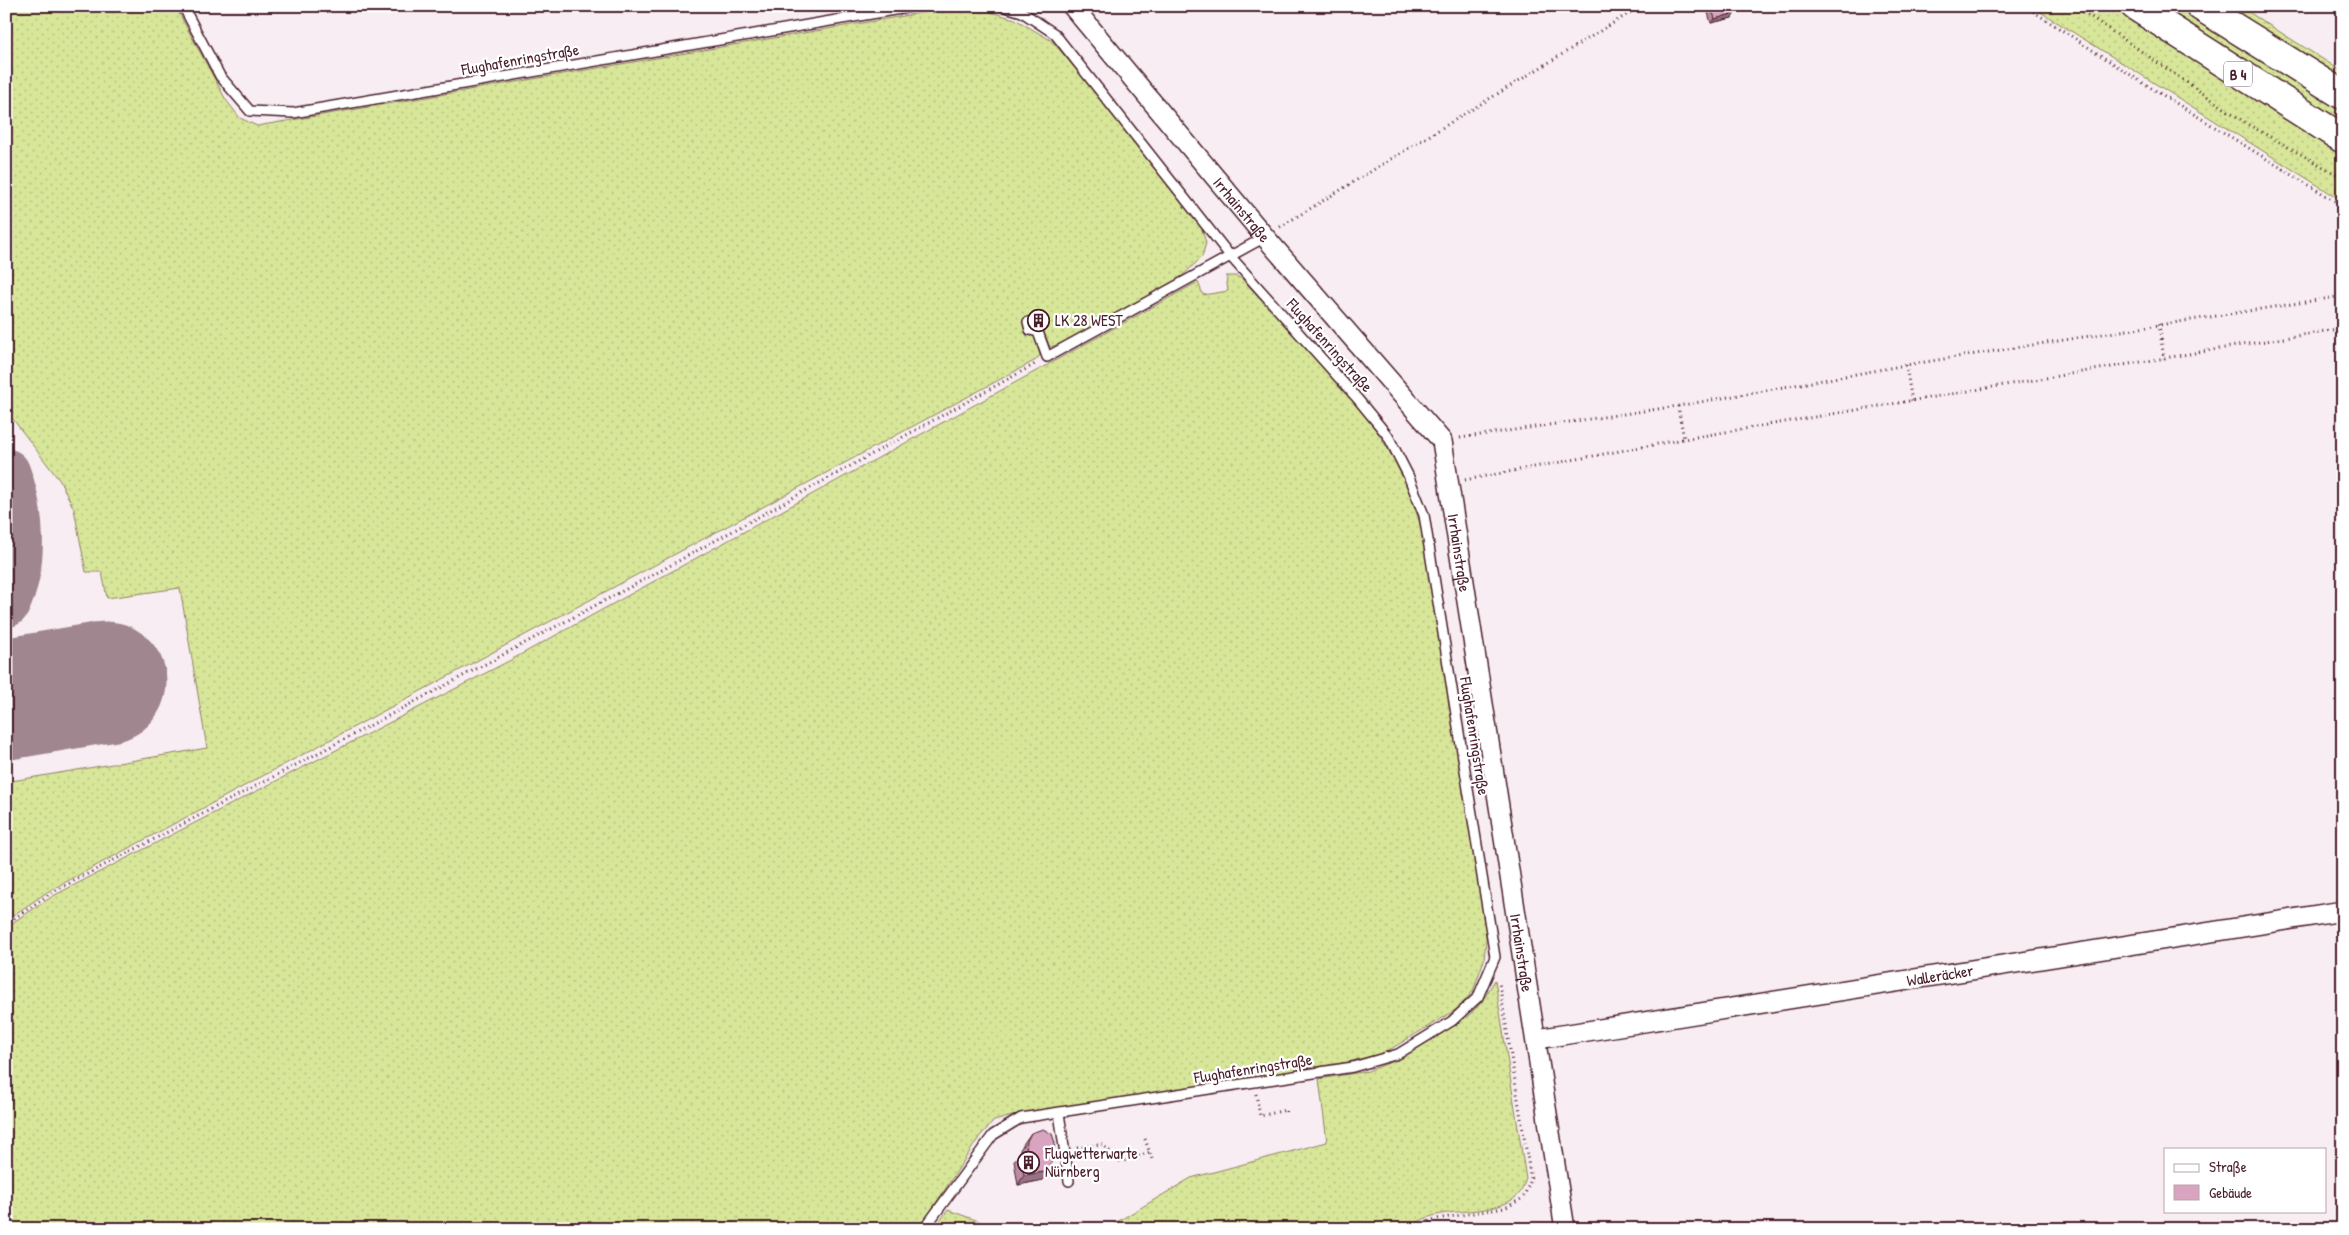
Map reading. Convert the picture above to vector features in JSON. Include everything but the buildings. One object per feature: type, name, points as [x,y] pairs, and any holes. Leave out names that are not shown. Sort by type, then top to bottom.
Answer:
[{"type":"main road","name":"B 4","points":[[2134,6],[2343,139]]},
{"type":"main road","name":"B 4","points":[[2200,6],[2343,95]]},
{"type":"street","name":"Irrhainstraße","points":[[1072,6],[1265,237],[1442,440],[1566,1229]]},
{"type":"street","name":"Walleräcker","points":[[1537,1038],[2343,911]]},
{"type":"lane","name":"Flughafenringstraße","points":[[183,6],[220,76],[250,111],[293,112],[918,6]]},
{"type":"lane","name":"Flughafenringstraße","points":[[924,1229],[993,1134],[1021,1118],[1254,1084],[1354,1067],[1398,1054],[1452,1021],[1478,997],[1495,957],[1424,516],[1388,436],[1232,257],[1055,34],[1023,9],[1002,6]]},
{"type":"lane","points":[[1028,322],[1030,330],[1038,332],[1047,357],[1232,257],[1265,237]]},
{"type":"lane","points":[[1059,1113],[1068,1181]]},
{"type":"path","points":[[1265,237],[1641,6]]},
{"type":"path","points":[[2024,6],[2140,81],[2343,206]]},
{"type":"path","points":[[2075,6],[2249,125],[2343,178]]},
{"type":"path","points":[[1442,440],[1678,406],[1906,365],[2343,296]]},
{"type":"path","points":[[2159,324],[2164,359]]},
{"type":"path","points":[[1450,483],[1684,439],[2343,328]]},
{"type":"path","points":[[6,924],[51,893],[644,579],[1047,357]]},
{"type":"path","points":[[1906,365],[1912,402]]},
{"type":"path","points":[[1678,406],[1684,439]]},
{"type":"path","points":[[1422,1229],[1430,1220],[1505,1208],[1523,1198],[1531,1180],[1495,957]]},
{"type":"path","points":[[1254,1084],[1260,1116],[1286,1110],[1286,1114]]},
{"type":"path","points":[[1145,1139],[1152,1159]]},
{"type":"path","points":[[1064,1151],[1102,1144],[1121,1162],[1150,1152]]},
{"type":"green space","points":[[6,6],[175,6],[226,100],[240,118],[257,126],[927,12],[987,11],[1015,19],[1052,41],[1163,171],[1202,229],[1206,243],[1202,257],[1178,280],[1069,341],[1050,347],[1042,327],[1045,324],[1045,316],[1023,319],[1027,336],[1034,335],[1040,355],[1036,360],[49,891],[6,920],[6,782],[207,748],[180,588],[107,598],[102,572],[86,572],[74,509],[60,481],[6,410]]},
{"type":"green space","points":[[2031,6],[2117,6],[2182,50],[2343,149],[2343,201]]},
{"type":"green space","points":[[2154,6],[2185,6],[2343,106],[2343,125]]},
{"type":"green space","points":[[2221,6],[2239,6],[2343,72],[2343,83]]},
{"type":"green space","points":[[1226,276],[1236,276],[1242,279],[1324,365],[1363,412],[1380,436],[1398,468],[1421,527],[1487,930],[1484,960],[1473,991],[1459,1008],[1384,1053],[1348,1062],[1016,1115],[994,1121],[980,1136],[919,1229],[6,1229],[6,927],[53,896],[509,661],[1198,282],[1203,295],[1228,291]]},
{"type":"green space","points":[[1495,980],[1526,1179],[1519,1194],[1507,1203],[1495,1207],[1430,1217],[1418,1222],[1416,1229],[1105,1229],[1191,1178],[1327,1142],[1319,1079],[1368,1071],[1399,1059],[1468,1016],[1482,1002]]},
{"type":"green space","points":[[948,1210],[1001,1229],[934,1229]]},
{"type":"taxiway","points":[[6,473],[15,505],[18,538],[16,572],[6,603]]},
{"type":"runway","points":[[6,699],[106,682]]},
{"type":"place","name":"LK 28 WEST","points":[[1039,320]]},
{"type":"place","name":"Flugwetterwarte Nürnberg","points":[[1029,1162]]}]
